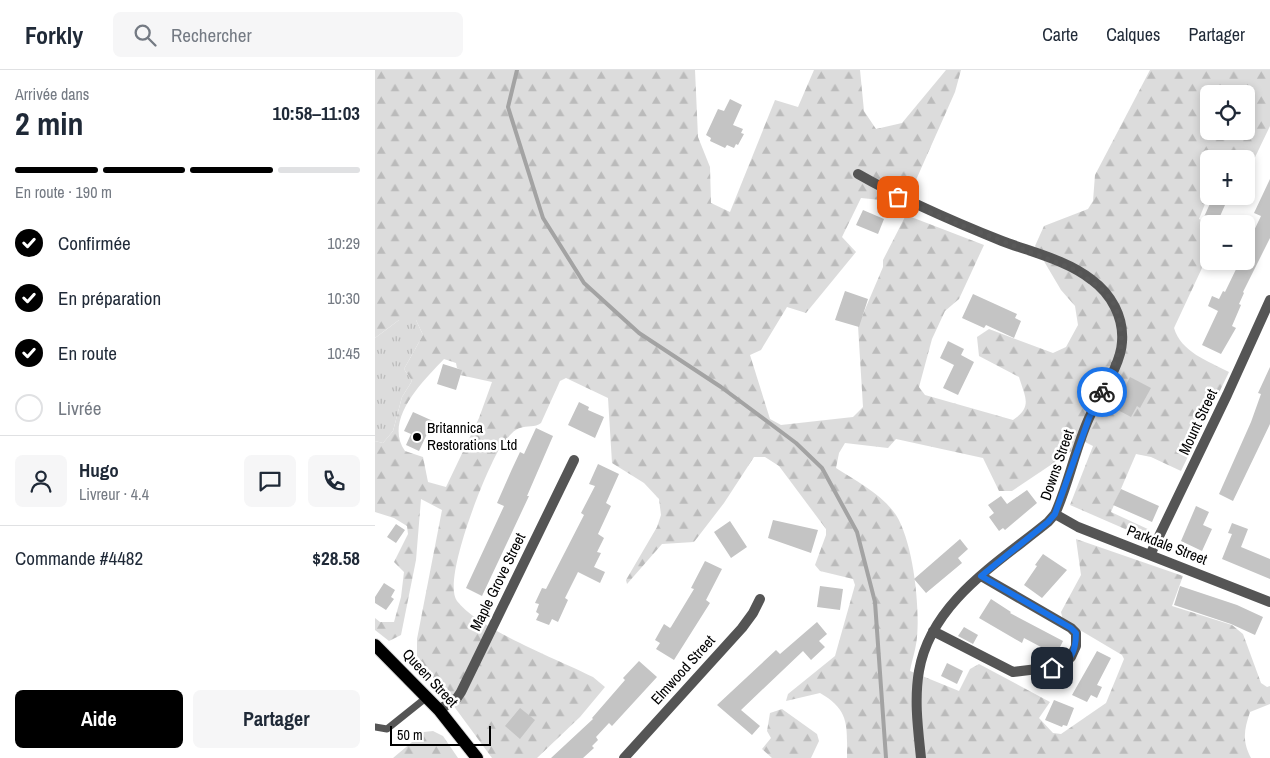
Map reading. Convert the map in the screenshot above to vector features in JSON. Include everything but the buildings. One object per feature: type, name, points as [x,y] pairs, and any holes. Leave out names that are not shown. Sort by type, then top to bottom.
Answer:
[{"type":"main road","name":"Queen Street","points":[[375,645],[439,710],[477,758]]},
{"type":"street","name":"Downs Street","points":[[858,174],[898,197],[936,215],[1076,270],[1104,291],[1114,304],[1122,331],[1122,344],[1114,366],[1089,418],[1055,514],[1048,522],[981,576],[946,610],[933,631],[924,653],[917,689],[917,724],[921,758]]},
{"type":"street","name":"Mount Street","points":[[1150,554],[1223,403],[1270,300]]},
{"type":"street","name":"Maple Grove Street","points":[[439,710],[457,698],[461,692],[574,460]]},
{"type":"street","name":"Parkdale Street","points":[[1055,514],[1079,528],[1270,602]]},
{"type":"street","points":[[933,631],[1013,672],[1062,666],[1071,657],[1076,633],[1071,628],[981,576]]},
{"type":"street","name":"Elmwood Street","points":[[624,758],[742,628],[760,599]]},
{"type":"lane","points":[[375,727],[387,729],[427,697]]},
{"type":"green space","points":[[375,70],[695,70],[698,137],[710,167],[711,203],[730,212],[775,100],[798,107],[814,70],[860,70],[864,111],[876,129],[902,123],[946,70],[961,70],[955,92],[912,189],[881,200],[861,198],[842,237],[856,252],[806,313],[787,307],[761,350],[750,355],[770,419],[781,425],[853,417],[863,407],[858,326],[883,267],[883,260],[906,215],[984,245],[959,299],[945,311],[932,339],[919,387],[925,395],[1013,420],[1023,411],[1026,401],[1019,377],[979,356],[977,337],[989,329],[1053,353],[1066,347],[1078,325],[1075,306],[1061,290],[1035,246],[1044,226],[1088,209],[1093,201],[1095,175],[1150,70],[1270,70],[1270,126],[1255,157],[1255,150],[1200,150],[1200,205],[1205,205],[1199,219],[1201,270],[1174,328],[1189,350],[1204,360],[1229,372],[1181,471],[1151,457],[1136,454],[1111,512],[1152,531],[1148,539],[1070,505],[1093,446],[1085,442],[1012,491],[999,491],[983,458],[896,439],[888,448],[845,443],[839,453],[836,468],[868,488],[884,501],[896,515],[902,527],[914,574],[918,624],[910,671],[959,691],[970,669],[979,664],[1050,702],[1039,718],[1053,733],[1061,734],[1106,703],[1124,659],[1122,655],[1063,620],[1061,612],[1081,575],[1076,539],[1183,576],[1172,606],[1232,625],[1243,634],[1261,683],[1267,687],[1270,686],[1270,704],[1250,712],[1246,724],[1245,741],[1251,758],[847,758],[845,720],[837,706],[830,699],[820,693],[786,701],[788,694],[835,656],[855,585],[853,579],[820,571],[815,565],[826,535],[826,529],[779,466],[765,457],[754,457],[724,503],[694,542],[662,544],[627,584],[626,580],[657,527],[661,515],[659,499],[644,483],[612,463],[608,398],[566,378],[560,381],[541,423],[515,430],[503,443],[496,455],[468,522],[455,570],[454,589],[457,601],[467,612],[482,622],[520,643],[593,677],[605,687],[580,717],[537,758],[492,758],[417,656],[417,639],[442,510],[421,499],[416,560],[401,635],[389,641],[375,630],[375,618],[380,622],[394,622],[401,597],[404,572],[394,562],[408,534],[407,526],[394,518],[375,512],[375,441],[383,443],[393,431],[402,397],[412,381],[404,369],[423,335],[416,320],[399,320],[375,338]],"holes":[[[444,359],[456,363],[457,368],[461,370],[460,375],[492,382],[479,418],[446,487],[428,482],[423,457],[405,451],[399,439],[399,427],[402,414],[408,402],[426,378]]]},
{"type":"green space","points":[[399,320],[416,320],[423,335],[404,369],[412,381],[402,397],[393,431],[383,443],[375,441],[375,338]]},
{"type":"green space","points":[[782,709],[817,734],[819,741],[811,758],[772,758],[762,749],[771,738],[767,731],[770,713]]},
{"type":"green space","points":[[433,731],[443,736],[458,758],[393,758],[424,732]]},
{"type":"waterway","points":[[517,70],[508,107],[543,218],[584,283],[639,333],[721,387],[796,443],[822,468],[857,532],[875,602],[886,758]]},
{"type":"way so far","points":[[898,197],[936,215],[1060,262],[1092,279],[1114,304],[1122,331],[1122,344],[1102,392]]},
{"type":"place","name":"Britannica Restorations Ltd","points":[[417,437]]},
{"type":"route","points":[[1052,668],[1062,666],[1071,657],[1076,646],[1076,633],[1071,628],[981,576],[1048,522],[1055,514],[1089,418],[1102,392]]}]
